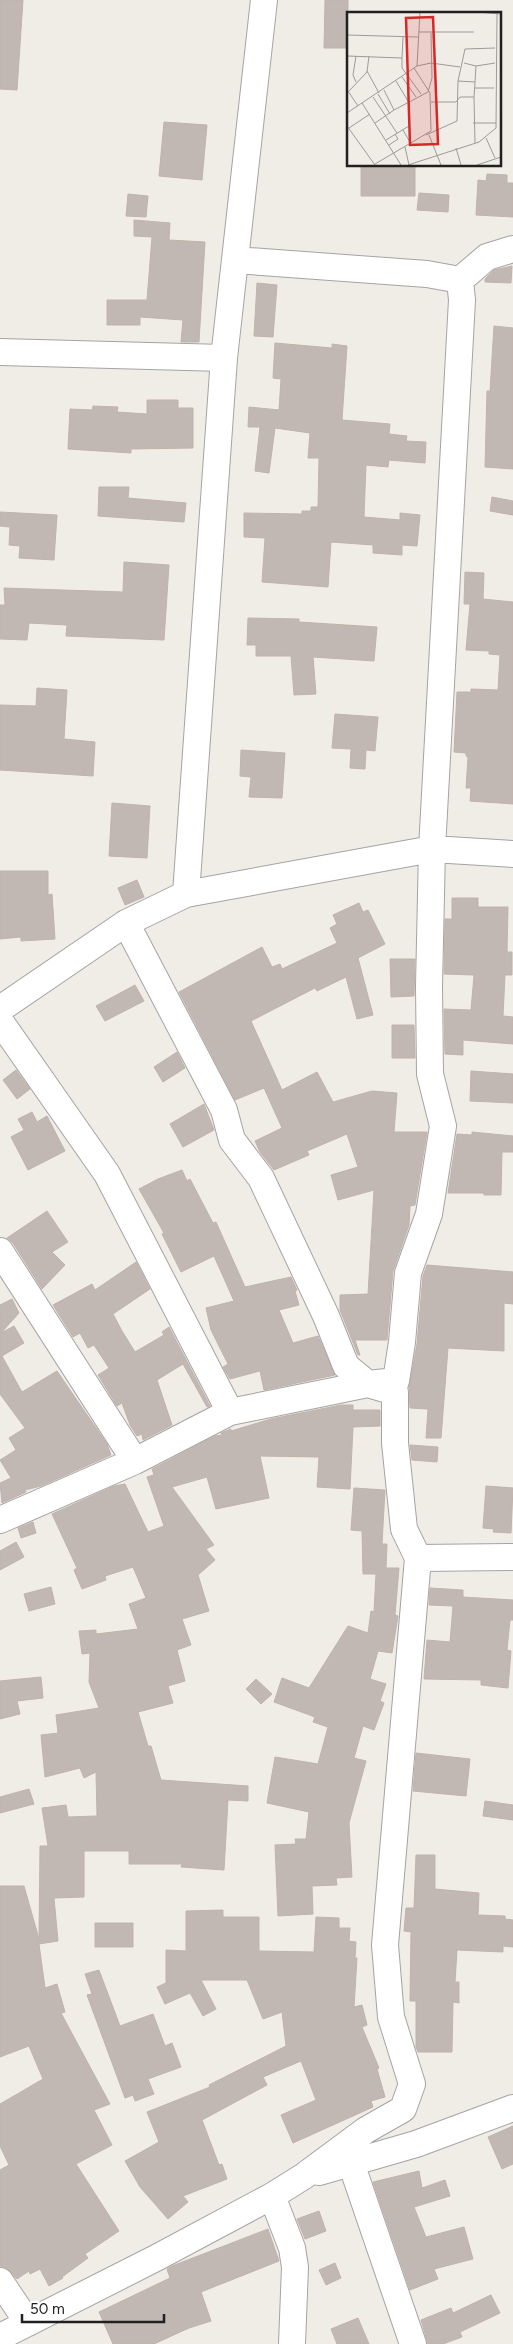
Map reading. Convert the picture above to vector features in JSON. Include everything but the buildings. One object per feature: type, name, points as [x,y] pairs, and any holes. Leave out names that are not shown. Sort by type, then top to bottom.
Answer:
[{"type":"street","points":[[186,894],[224,358],[264,0]]},
{"type":"street","points":[[460,280],[487,257],[513,249]]},
{"type":"street","points":[[235,260],[427,274],[460,280]]},
{"type":"street","points":[[0,1520],[135,1461],[230,1412],[368,1384],[396,1381],[402,1342],[408,1274],[429,1214],[443,1126],[430,1074],[429,986],[432,849],[462,300],[460,280]]},
{"type":"street","points":[[0,352],[224,358]]},
{"type":"street","points":[[0,1010],[126,924],[186,894],[432,849],[513,854]]},
{"type":"street","points":[[0,2336],[272,2196],[304,2176],[366,2130],[403,2109],[412,2084],[391,2017],[385,1944],[418,1558],[404,1529],[396,1442],[395,1392],[368,1384],[346,1366],[326,1316],[261,1178],[232,1140],[224,1110],[126,924]]},
{"type":"street","points":[[0,1021],[107,1174],[230,1412]]},
{"type":"street","points":[[0,1251],[135,1461]]},
{"type":"street","points":[[418,1558],[513,1557]]},
{"type":"street","points":[[304,2176],[416,2144],[513,2108]]},
{"type":"street","points":[[351,2163],[413,2344]]},
{"type":"street","points":[[272,2196],[292,2248],[295,2267],[292,2344]]},
{"type":"street","points":[[0,2281],[28,2323]]}]
